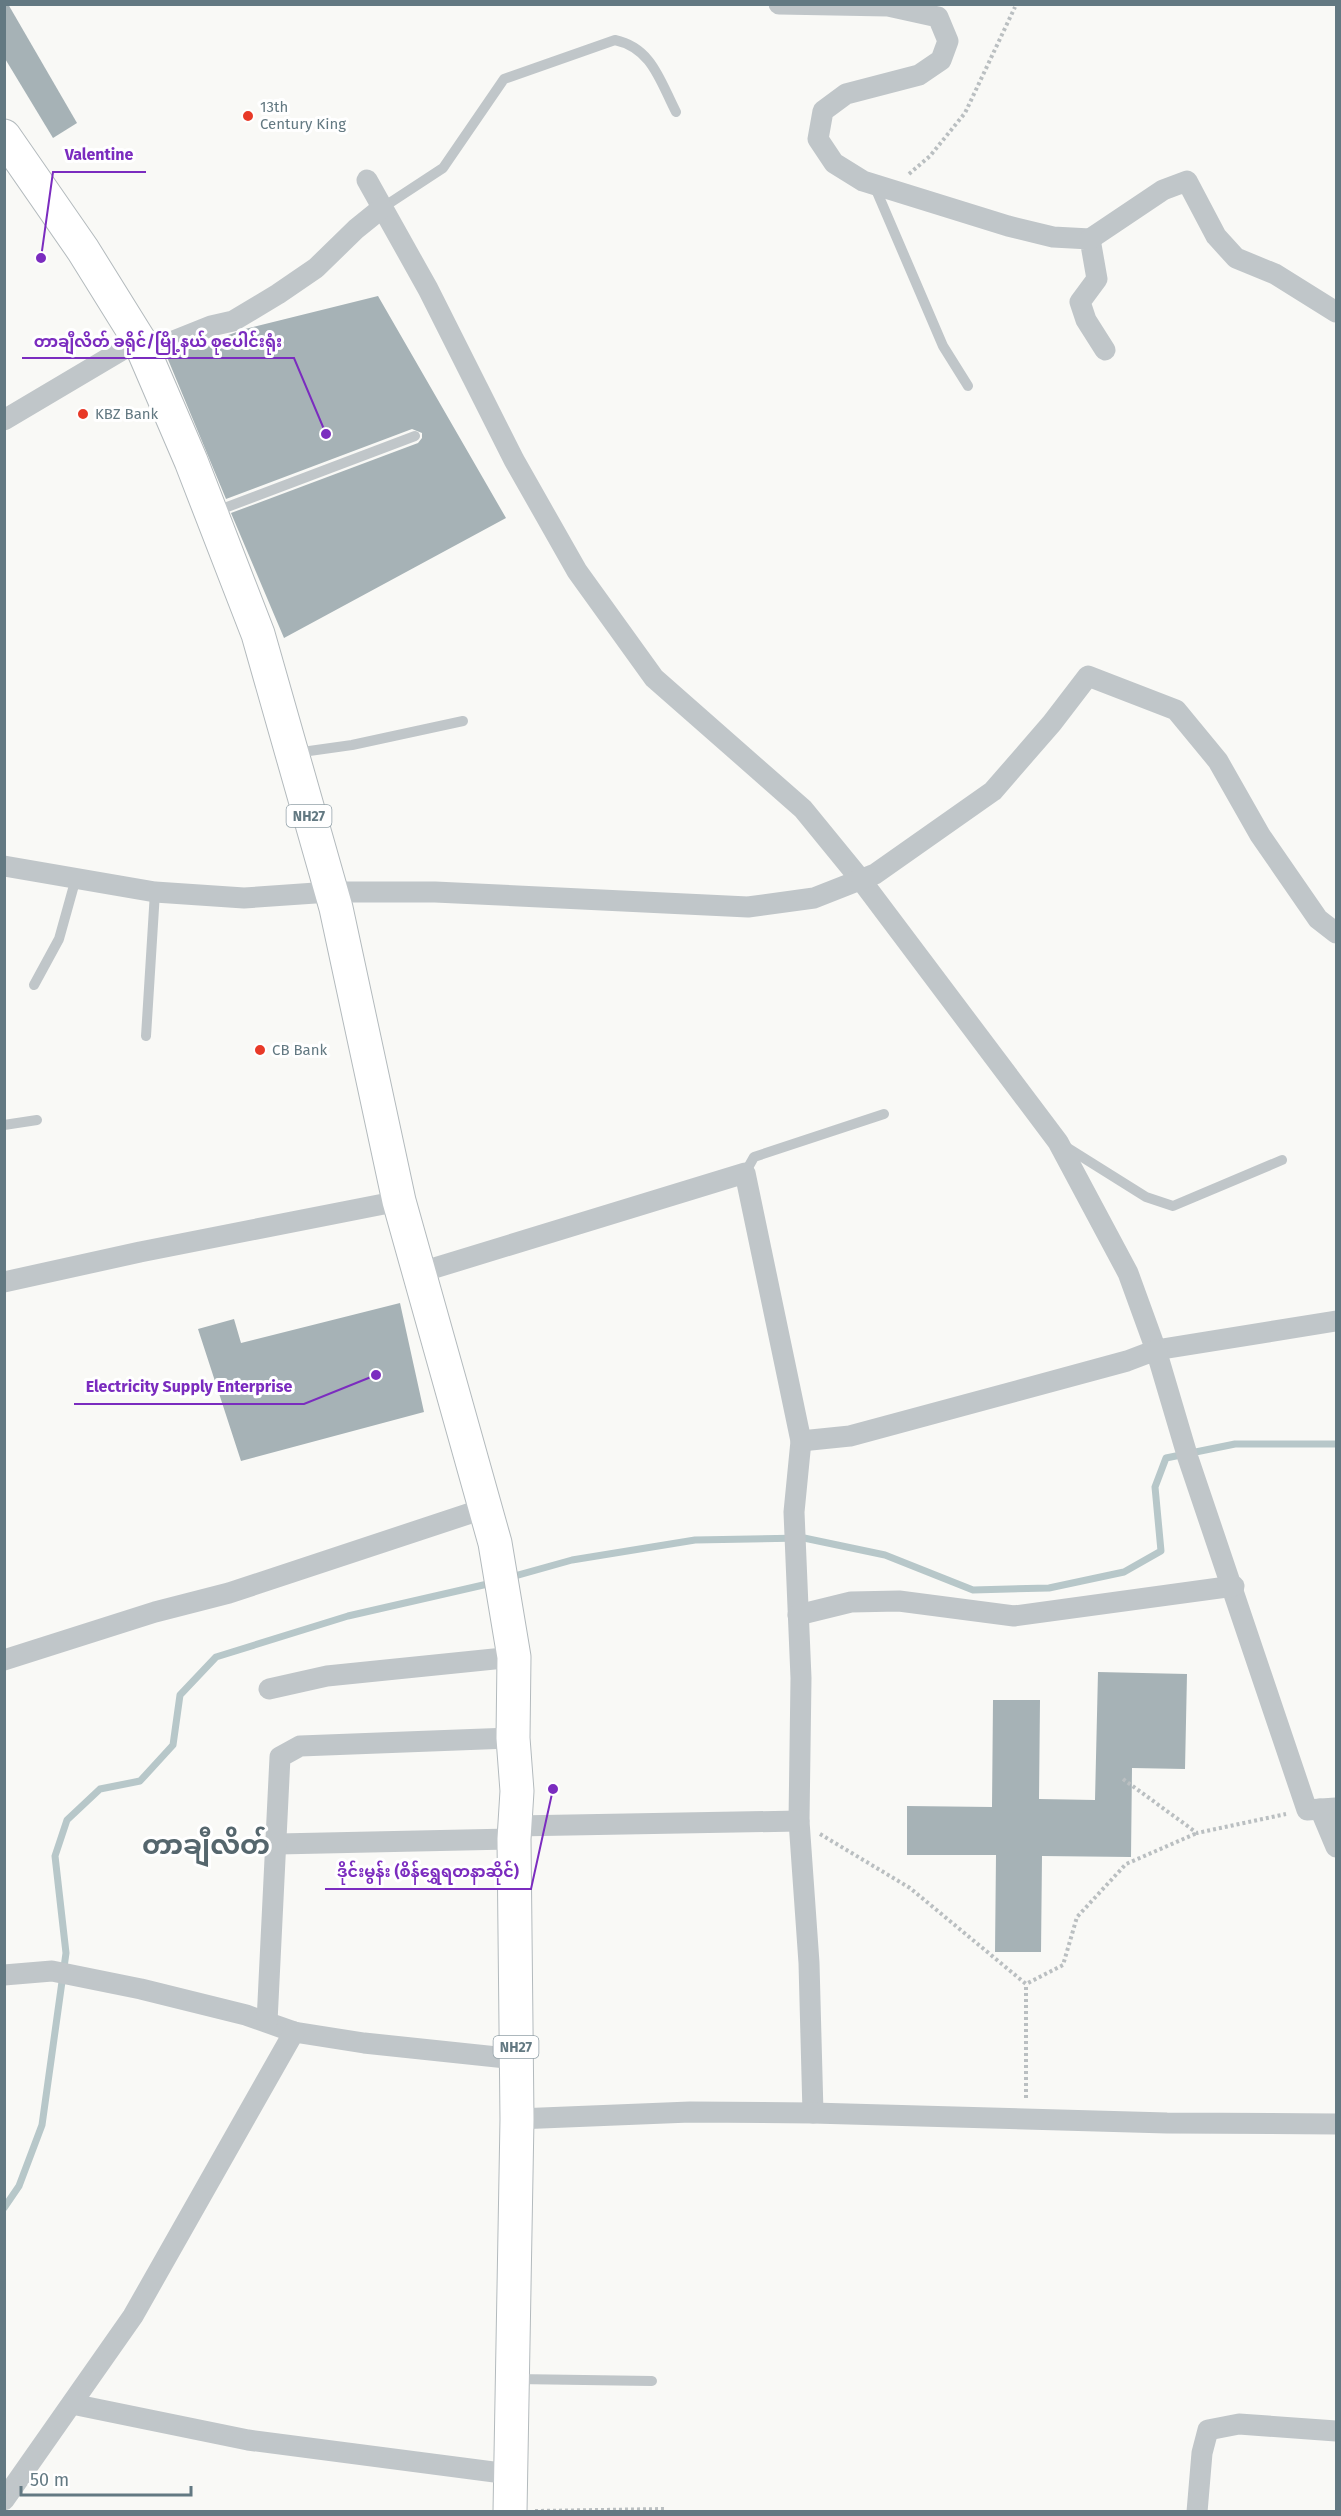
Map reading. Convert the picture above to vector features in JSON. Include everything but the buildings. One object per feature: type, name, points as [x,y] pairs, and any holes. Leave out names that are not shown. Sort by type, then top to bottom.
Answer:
[{"type":"main road","name":"NH27","points":[[4,136],[84,250],[143,348],[258,634],[330,892],[399,1201],[495,1543],[514,1657],[513,1738],[517,1791],[514,1832],[517,2119],[510,2511]]},
{"type":"street","points":[[779,4],[888,6],[938,17],[948,41],[941,60],[920,75],[846,94],[823,111],[818,139],[834,163],[874,184],[1008,226],[1053,237],[1090,239],[1163,190],[1187,181],[1216,236],[1236,258],[1275,274],[1336,312]]},
{"type":"street","points":[[367,180],[428,289],[514,460],[577,572],[654,678],[803,809],[861,880],[1058,1142],[1128,1273],[1156,1350],[1187,1452],[1234,1586],[1336,1847]]},
{"type":"street","points":[[4,420],[143,348],[161,346],[211,326],[233,321],[316,268],[356,229],[382,208]]},
{"type":"street","points":[[1090,239],[1097,279],[1080,302],[1086,320],[1105,350]]},
{"type":"street","points":[[4,866],[155,892],[244,898],[330,892],[435,892],[748,907],[814,898],[875,874],[993,791],[1052,723],[1088,676],[1176,710],[1218,761],[1260,835],[1318,919],[1336,933]]},
{"type":"street","points":[[418,1273],[745,1173],[801,1441],[794,1512],[801,1678],[799,1821],[809,1963],[813,2113]]},
{"type":"street","points":[[4,1282],[140,1252],[399,1201]]},
{"type":"street","points":[[801,1441],[850,1436],[1127,1361],[1156,1350],[1336,1321]]},
{"type":"street","points":[[4,1660],[155,1612],[229,1593],[486,1508]]},
{"type":"street","points":[[798,1615],[851,1602],[899,1601],[1014,1616],[1234,1586]]},
{"type":"street","points":[[269,1689],[327,1676],[514,1657]]},
{"type":"street","points":[[267,2022],[278,1844],[280,1757],[300,1746],[513,1738]]},
{"type":"street","points":[[278,1844],[799,1821]]},
{"type":"street","points":[[4,1975],[52,1971],[88,1977],[267,2022],[294,2032],[364,2043],[516,2059]]},
{"type":"street","points":[[4,2500],[133,2316],[294,2032]]},
{"type":"street","points":[[517,2119],[690,2112],[1336,2124]]},
{"type":"street","points":[[72,2404],[248,2440],[510,2474]]},
{"type":"street","points":[[1197,2511],[1202,2453],[1208,2430],[1239,2424],[1336,2431]]},
{"type":"lane","points":[[382,208],[443,168],[504,79],[615,40],[630,43],[646,54],[676,112]]},
{"type":"lane","points":[[874,184],[943,346],[968,386]]},
{"type":"lane","points":[[211,513],[415,436]]},
{"type":"lane","points":[[292,754],[352,745],[463,721]]},
{"type":"lane","points":[[34,985],[59,939],[76,878]]},
{"type":"lane","points":[[146,1036],[155,892]]},
{"type":"lane","points":[[745,1173],[753,1157],[884,1114]]},
{"type":"lane","points":[[4,1125],[37,1120]]},
{"type":"lane","points":[[1058,1142],[1146,1197],[1173,1206],[1282,1160]]},
{"type":"lane","points":[[513,2379],[652,2381]]},
{"type":"path","points":[[874,184],[907,176],[930,156],[965,113],[1015,7]]},
{"type":"path","points":[[1123,1779],[1197,1833]]},
{"type":"path","points":[[1026,1984],[1063,1965],[1077,1917],[1126,1864],[1197,1833],[1321,1809]]},
{"type":"path","points":[[799,1821],[910,1888],[1026,1984]]},
{"type":"path","points":[[1026,1984],[1026,2120]]},
{"type":"path","points":[[510,2511],[664,2509]]},
{"type":"waterway","points":[[508,1578],[572,1560],[695,1540],[804,1538],[885,1555],[973,1590],[1049,1588],[1124,1572],[1161,1551],[1155,1487],[1166,1458],[1235,1444],[1336,1444]]},
{"type":"waterway","points":[[4,2208],[19,2186],[42,2125],[66,1953],[55,1856],[67,1820],[100,1789],[140,1781],[173,1745],[180,1695],[216,1657],[348,1616],[492,1583]]},
{"type":"place","name":"13th Century King","points":[[248,116]]},
{"type":"place","name":"Valentine","points":[[41,258]]},
{"type":"place","name":"KBZ Bank","points":[[83,414]]},
{"type":"place","name":"တာချီလိတ် ခရိုင်/မြို့နယ် စုပေါင်းရုံး","points":[[326,434]]},
{"type":"place","name":"CB Bank","points":[[260,1050]]},
{"type":"place","name":"Electricity Supply Enterprise","points":[[376,1375]]},
{"type":"place","name":"ဒိုင်းမွန်း (စိန်ရွှေရတနာဆိုင်)","points":[[553,1789]]},
{"type":"district","name":"တာချီလိတ်","points":[[206,1845]]}]
